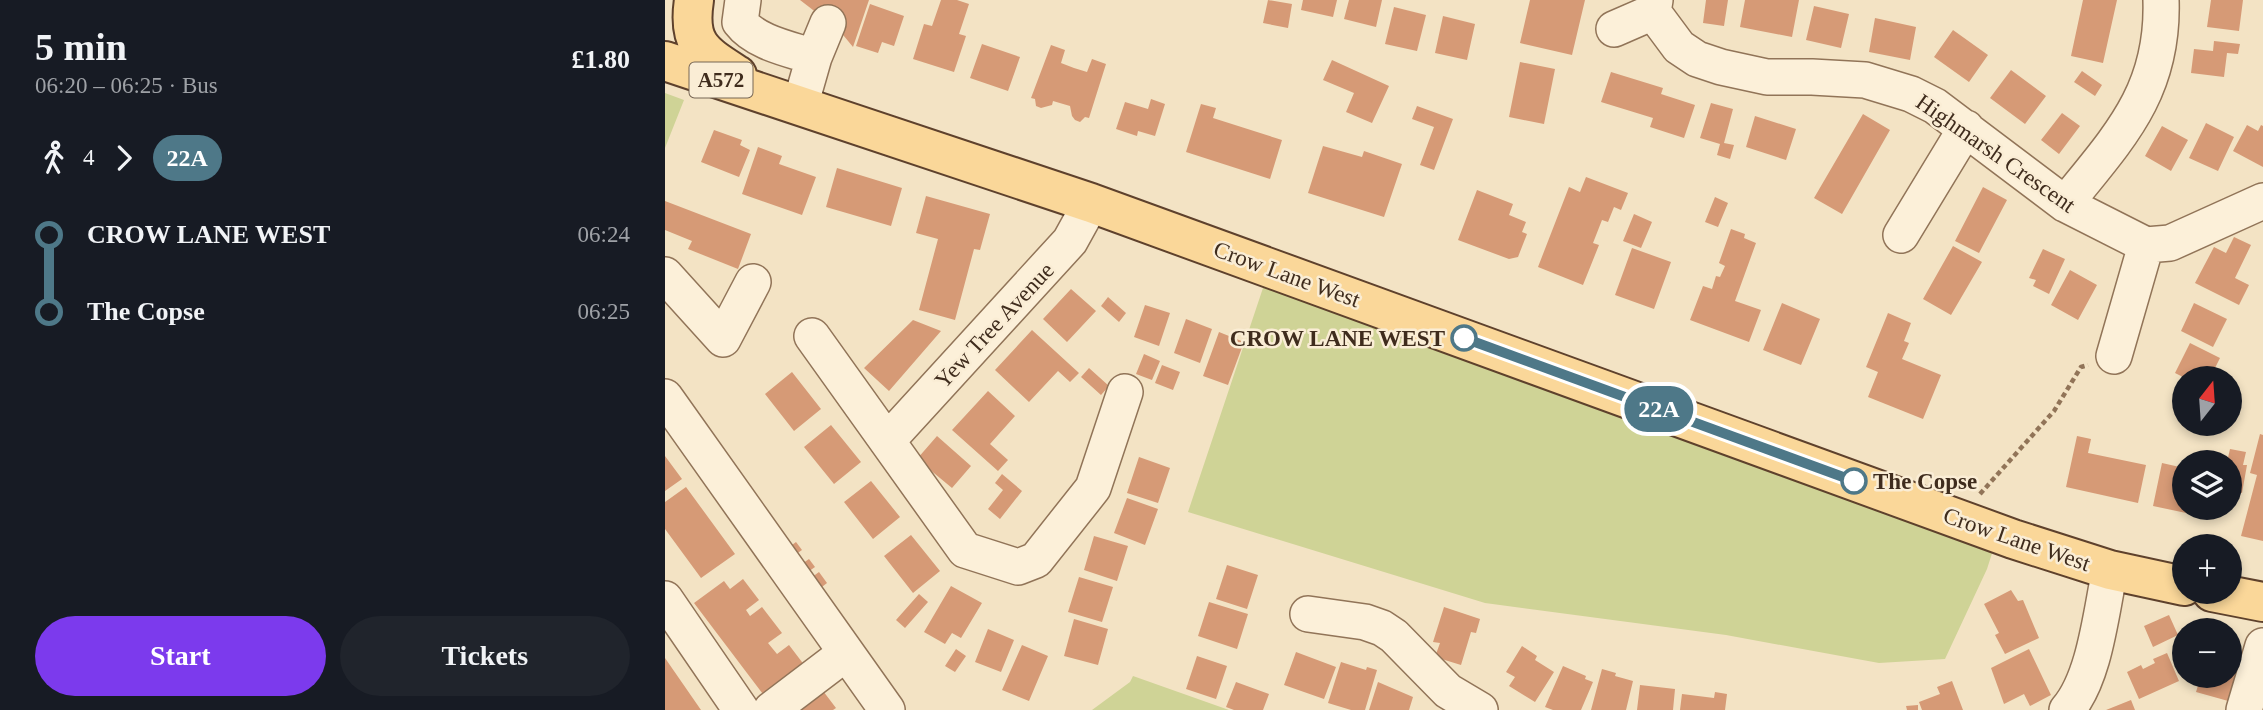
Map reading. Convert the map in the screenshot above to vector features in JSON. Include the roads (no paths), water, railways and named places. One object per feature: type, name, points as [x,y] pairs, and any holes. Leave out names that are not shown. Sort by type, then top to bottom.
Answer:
[{"type":"main road","points":[[665,16],[678,0]]},
{"type":"main road","points":[[694,0],[694,31],[705,55],[788,102]]},
{"type":"main road","name":"Crow Lane West","points":[[665,61],[1091,203],[1969,523],[2110,570],[2172,583]]},
{"type":"main road","points":[[2242,598],[2263,602]]},
{"type":"street","points":[[743,0],[740,22],[747,31],[773,44],[814,57]]},
{"type":"street","points":[[2066,204],[2119,139],[2143,97],[2152,74],[2159,39],[2161,0]]},
{"type":"street","name":"Highmarsh Crescent","points":[[1614,29],[1654,6],[1679,47],[1697,59],[1767,77],[1850,79],[1884,84],[1935,106],[2066,204],[2146,245]]},
{"type":"street","points":[[788,102],[814,57],[828,23]]},
{"type":"street","points":[[1901,234],[1966,128]]},
{"type":"street","points":[[2114,356],[2146,245],[2170,243],[2263,201]]},
{"type":"street","name":"Yew Tree Avenue","points":[[888,440],[1070,241],[1091,203]]},
{"type":"street","points":[[665,275],[723,339],[753,282]]},
{"type":"street","points":[[812,336],[965,550],[1018,567],[1036,560],[1093,488],[1125,392]]},
{"type":"street","points":[[665,397],[887,710]]},
{"type":"street","points":[[2067,710],[2074,702],[2089,667],[2110,570]]},
{"type":"street","points":[[665,598],[741,710]]},
{"type":"street","points":[[1303,612],[1365,622],[1382,628],[1394,636],[1448,691],[1480,710]]},
{"type":"street","points":[[2244,710],[2263,646]]},
{"type":"street","points":[[771,710],[846,653]]},
{"type":"place","name":"CROW LANE WEST","points":[[1464,338]]},
{"type":"place","name":"The Copse","points":[[1854,481]]}]
